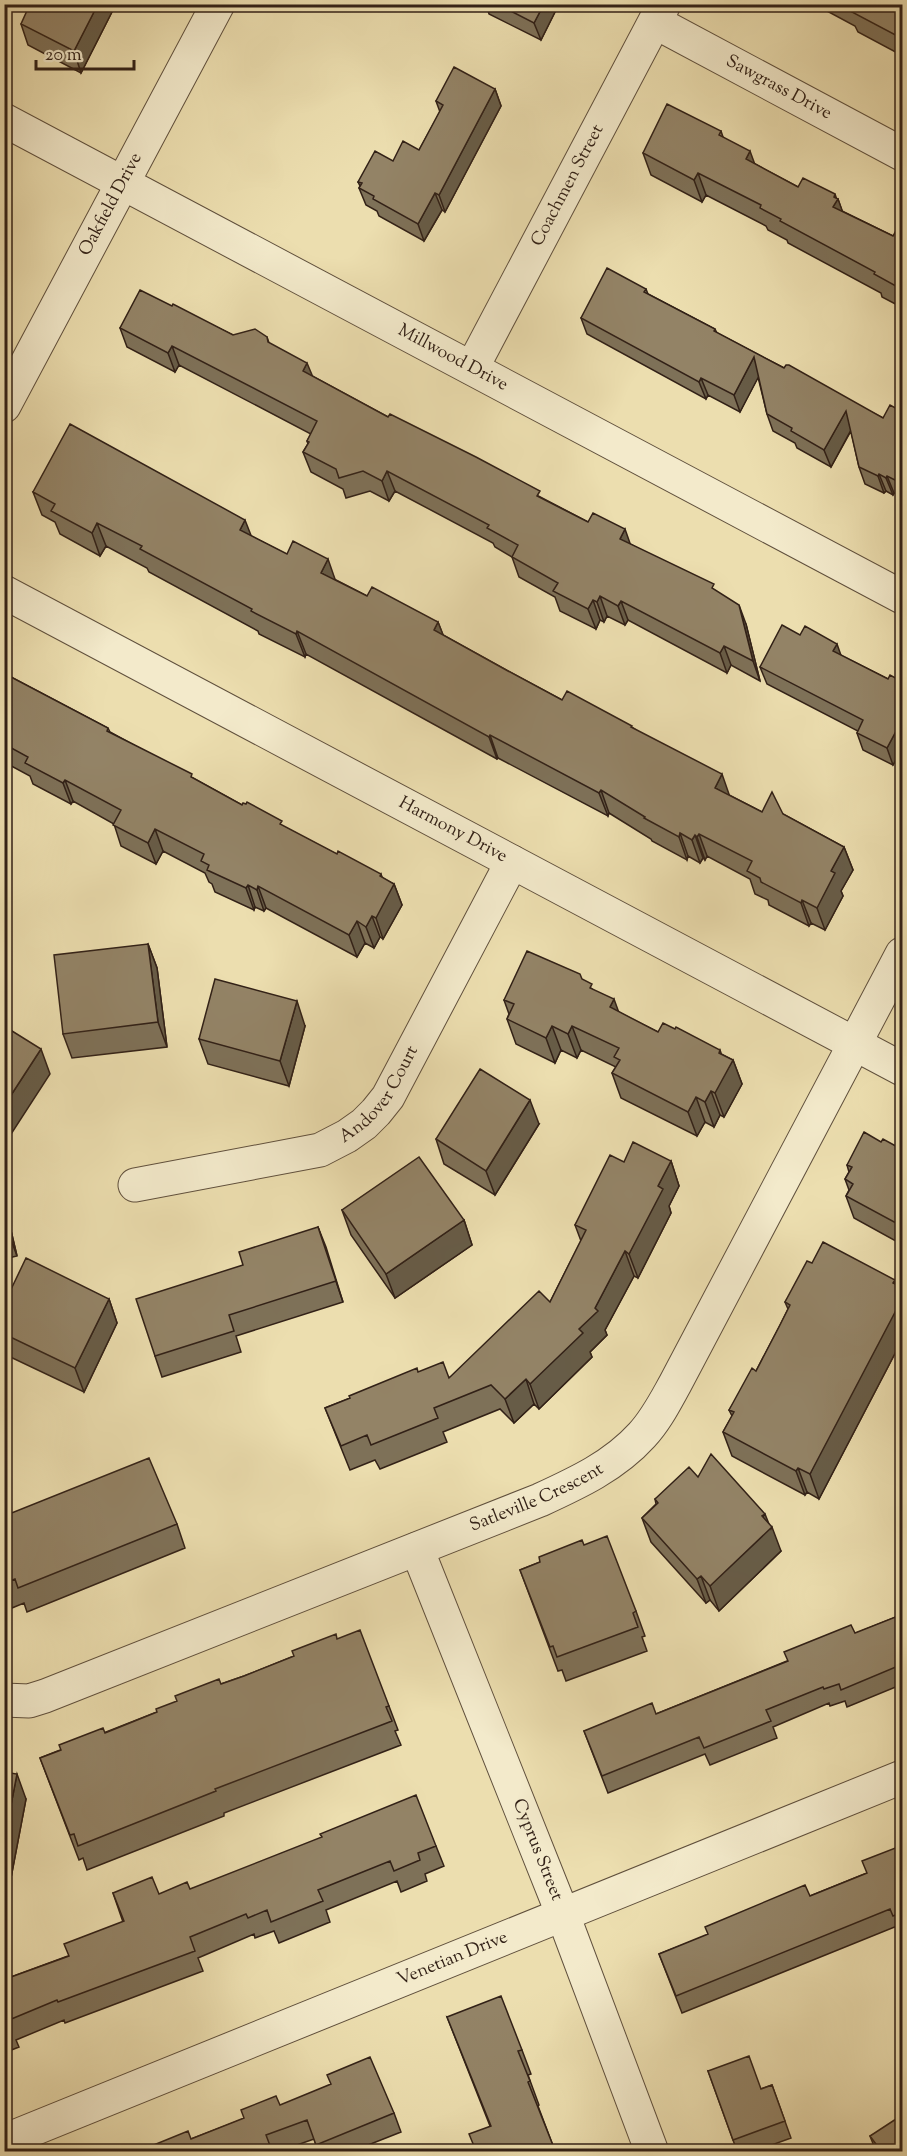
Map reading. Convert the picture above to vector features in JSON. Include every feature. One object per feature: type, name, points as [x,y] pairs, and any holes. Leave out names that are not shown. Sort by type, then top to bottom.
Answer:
[{"type":"street","name":"Oakfield Drive","points":[[4,406],[218,4]]},
{"type":"street","name":"Sawgrass Drive","points":[[659,13],[903,154]]},
{"type":"street","name":"Coachmen Street","points":[[472,368],[659,13]]},
{"type":"street","name":"Millwood Drive","points":[[4,120],[903,597]]},
{"type":"street","name":"Harmony Drive","points":[[4,592],[903,1069]]},
{"type":"street","name":"Andover Court","points":[[135,1185],[305,1154],[333,1144],[364,1124],[388,1097],[512,862]]},
{"type":"street","name":"Satleville Crescent","points":[[4,1700],[29,1701],[45,1696],[540,1500],[606,1467],[642,1435],[659,1413],[903,954]]},
{"type":"street","name":"Cyprus Street","points":[[417,1549],[563,1915],[652,2151]]},
{"type":"street","name":"Venetian Drive","points":[[4,2141],[903,1777]]},
{"type":"building","points":[[30,4],[98,4],[74,51],[21,24]]},
{"type":"building","points":[[497,4],[544,4],[534,23]]},
{"type":"building","points":[[847,4],[903,4],[903,39],[850,11],[852,7]]},
{"type":"building","points":[[454,67],[495,89],[439,195],[435,193],[418,224],[373,199],[374,196],[359,188],[362,183],[358,182],[375,151],[393,161],[403,141],[419,150],[443,105],[436,101]]},
{"type":"building","points":[[667,104],[721,131],[719,135],[750,151],[746,159],[798,187],[803,178],[835,194],[834,197],[838,199],[833,207],[893,236],[898,227],[903,229],[903,290],[874,274],[875,272],[780,221],[781,219],[760,208],[761,205],[698,173],[694,180],[643,153]]},
{"type":"building","points":[[607,268],[646,289],[644,292],[715,329],[714,331],[784,368],[789,365],[883,418],[890,405],[903,412],[903,484],[859,467],[846,411],[824,450],[767,414],[754,357],[734,395],[701,378],[699,382],[581,318]]},
{"type":"building","points":[[140,290],[233,335],[255,329],[267,337],[268,342],[307,363],[303,371],[388,417],[390,414],[476,457],[540,491],[537,496],[588,522],[593,513],[625,529],[620,539],[714,584],[712,588],[739,605],[753,661],[724,646],[720,653],[621,601],[618,606],[600,596],[597,602],[593,600],[588,609],[553,591],[558,583],[512,557],[518,545],[487,528],[489,525],[387,471],[382,481],[363,471],[339,478],[336,469],[303,452],[317,421],[172,346],[168,353],[120,328]]},
{"type":"building","points":[[70,424],[245,520],[240,530],[287,554],[293,541],[328,559],[321,573],[367,596],[372,587],[438,622],[434,630],[562,700],[567,691],[722,774],[715,788],[762,812],[772,792],[783,814],[844,847],[831,871],[835,873],[817,908],[802,900],[801,903],[761,882],[760,878],[747,871],[752,861],[699,834],[697,837],[695,835],[692,840],[680,833],[679,837],[601,790],[599,793],[490,735],[489,737],[297,631],[296,634],[251,611],[252,609],[140,549],[142,546],[97,523],[92,533],[51,511],[55,504],[33,492]]},
{"type":"building","points":[[782,625],[800,635],[805,626],[837,644],[833,651],[888,679],[890,675],[903,682],[903,718],[887,748],[857,733],[863,720],[760,667]]},
{"type":"building","points":[[4,669],[9,672],[7,675],[108,728],[107,731],[192,774],[191,777],[242,805],[247,802],[282,821],[280,824],[381,874],[380,876],[394,884],[376,918],[372,916],[366,927],[357,921],[349,935],[258,886],[257,890],[248,885],[246,888],[207,870],[209,865],[201,861],[204,854],[155,829],[148,843],[113,825],[121,810],[65,780],[63,783],[25,763],[28,757],[4,744]]},
{"type":"building","points":[[148,944],[158,1022],[63,1034],[54,955]]},
{"type":"building","points":[[527,951],[580,974],[582,979],[592,984],[590,988],[614,999],[610,1007],[658,1032],[663,1023],[675,1029],[676,1027],[720,1050],[719,1053],[733,1060],[715,1093],[711,1091],[705,1102],[696,1097],[688,1112],[612,1073],[620,1060],[614,1057],[619,1048],[572,1026],[568,1034],[552,1026],[546,1038],[507,1019],[514,1004],[504,1000]]},
{"type":"building","points":[[215,979],[297,1001],[280,1061],[199,1039]]},
{"type":"building","points":[[4,1026],[41,1049],[4,1106]]},
{"type":"building","points":[[480,1069],[530,1100],[486,1171],[436,1139]]},
{"type":"building","points":[[864,1132],[881,1142],[883,1139],[903,1150],[903,1211],[896,1223],[846,1196],[853,1184],[845,1179],[852,1167],[847,1165]]},
{"type":"building","points":[[633,1142],[671,1161],[658,1186],[663,1189],[629,1254],[625,1251],[595,1308],[598,1311],[579,1329],[583,1333],[530,1384],[526,1379],[505,1399],[491,1385],[434,1408],[438,1418],[371,1445],[367,1435],[341,1446],[325,1408],[417,1368],[418,1372],[443,1362],[449,1378],[539,1291],[550,1302],[586,1230],[575,1225],[610,1155],[624,1162]]},
{"type":"building","points":[[419,1157],[464,1220],[386,1274],[342,1210]]},
{"type":"building","points":[[4,1217],[8,1232],[4,1233]]},
{"type":"building","points":[[318,1227],[336,1281],[229,1315],[234,1331],[155,1356],[136,1299],[243,1265],[239,1252]]},
{"type":"building","points":[[823,1242],[895,1280],[893,1283],[903,1288],[903,1297],[810,1474],[798,1468],[796,1471],[723,1432],[734,1412],[729,1410],[752,1368],[756,1371],[790,1305],[785,1302],[807,1261],[812,1263]]},
{"type":"building","points":[[26,1258],[109,1299],[75,1368],[4,1334],[4,1304]]},
{"type":"building","points":[[711,1454],[765,1514],[762,1516],[772,1527],[710,1586],[701,1576],[697,1579],[642,1518],[658,1503],[655,1499],[689,1467],[698,1477]]},
{"type":"building","points":[[149,1458],[177,1524],[18,1588],[15,1579],[4,1583],[4,1516]]},
{"type":"building","points":[[607,1536],[636,1611],[633,1613],[638,1627],[557,1657],[553,1646],[550,1647],[520,1570],[540,1562],[539,1557],[582,1540],[584,1545]]},
{"type":"building","points":[[903,1614],[903,1664],[841,1690],[839,1684],[824,1689],[823,1687],[766,1710],[771,1721],[704,1748],[699,1737],[602,1776],[584,1731],[652,1703],[656,1714],[788,1661],[784,1652],[851,1625],[855,1633]]},
{"type":"building","points":[[360,1630],[389,1706],[386,1707],[392,1721],[215,1789],[216,1791],[78,1846],[74,1834],[70,1835],[40,1758],[61,1750],[59,1745],[103,1728],[105,1733],[157,1712],[156,1709],[177,1701],[175,1696],[219,1679],[221,1684],[244,1676],[294,1656],[292,1651],[336,1634],[337,1639]]},
{"type":"building","points":[[4,1772],[17,1774],[4,1841]]},
{"type":"building","points":[[416,1795],[436,1846],[418,1853],[420,1860],[394,1871],[390,1861],[318,1890],[323,1901],[271,1922],[267,1910],[248,1918],[246,1914],[190,1937],[195,1951],[58,2002],[57,2000],[9,2020],[11,2026],[4,2029],[4,1964],[6,1963],[11,1977],[69,1956],[64,1944],[124,1921],[113,1893],[152,1877],[159,1894],[187,1882],[190,1889],[322,1837],[320,1834]]},
{"type":"building","points":[[903,1845],[903,1912],[893,1916],[890,1909],[676,1996],[659,1954],[708,1934],[705,1927],[805,1885],[810,1896],[867,1873],[862,1861]]},
{"type":"building","points":[[501,1996],[522,2050],[518,2051],[554,2148],[552,2151],[476,2151],[469,2134],[491,2126],[447,2017]]},
{"type":"building","points":[[749,2056],[761,2089],[772,2085],[785,2121],[733,2140],[708,2071]]},
{"type":"building","points":[[370,2057],[394,2113],[316,2145],[307,2120],[266,2135],[272,2151],[139,2151],[188,2131],[191,2139],[244,2118],[241,2110],[276,2096],[280,2105],[331,2084],[327,2075]]},
{"type":"building","points":[[903,2118],[903,2151],[881,2151],[870,2136],[896,2119],[897,2122]]}]
